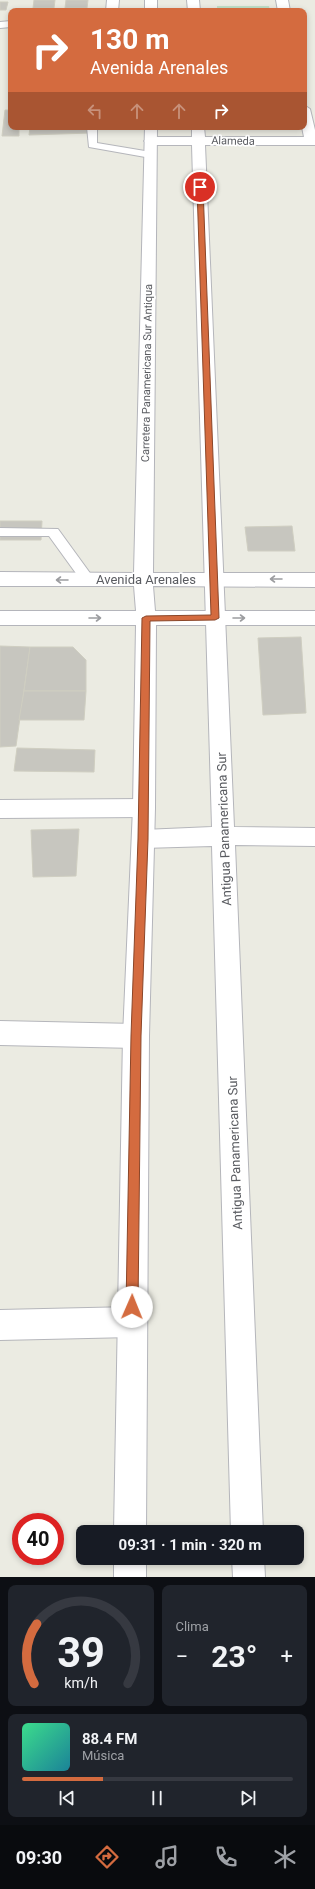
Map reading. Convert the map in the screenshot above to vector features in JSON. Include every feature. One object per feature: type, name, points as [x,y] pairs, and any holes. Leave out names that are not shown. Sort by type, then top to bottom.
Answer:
[{"type":"street","points":[[307,120],[313,141]]},
{"type":"street","name":"Alameda","points":[[151,141],[198,134],[313,141]]},
{"type":"street","name":"Antigua Panamericana Sur","points":[[198,134],[213,579],[224,836],[247,1525]]},
{"type":"street","name":"Carretera Panamericana Sur Antiqua","points":[[130,1525],[136,1036],[144,808],[146,618],[143,580],[151,141]]},
{"type":"street","name":"Avenida Arenales","points":[[0,579],[315,580]]},
{"type":"street","points":[[0,618],[315,618]]},
{"type":"street","points":[[0,809],[144,808]]},
{"type":"street","points":[[143,839],[224,836],[315,837]]},
{"type":"street","points":[[0,1033],[136,1036]]},
{"type":"street","points":[[0,1326],[132,1322]]},
{"type":"street","points":[[130,1565],[130,1577]]},
{"type":"street","points":[[248,1565],[249,1577]]},
{"type":"lane","points":[[92,130],[92,145],[151,141]]},
{"type":"lane","points":[[0,532],[53,532],[88,580]]},
{"type":"green space","points":[[217,6],[269,6],[269,8],[217,8]]},
{"type":"building","points":[[34,0],[55,0],[54,8],[33,8]]},
{"type":"building","points":[[66,0],[88,0],[87,8],[65,8]]},
{"type":"building","points":[[0,2],[8,2],[6,10],[0,10]]},
{"type":"building","points":[[5,110],[8,110],[8,130],[19,130],[19,136],[2,136]]},
{"type":"building","points":[[30,130],[91,130],[91,133],[29,135]]},
{"type":"building","points":[[0,521],[42,521],[41,540],[0,540]]},
{"type":"building","points":[[292,526],[295,551],[248,551],[245,527]]},
{"type":"building","points":[[301,637],[306,713],[263,715],[258,638]]},
{"type":"building","points":[[0,646],[30,647],[16,746],[0,747]]},
{"type":"building","points":[[30,647],[73,647],[86,660],[86,691],[24,691]]},
{"type":"building","points":[[24,691],[86,691],[84,720],[19,720]]},
{"type":"building","points":[[17,748],[95,750],[94,772],[14,771]]},
{"type":"building","points":[[79,829],[76,876],[33,877],[31,830]]},
{"type":"route","points":[[132,1307],[136,1036],[143,839],[146,618],[215,618],[200,187]]}]
